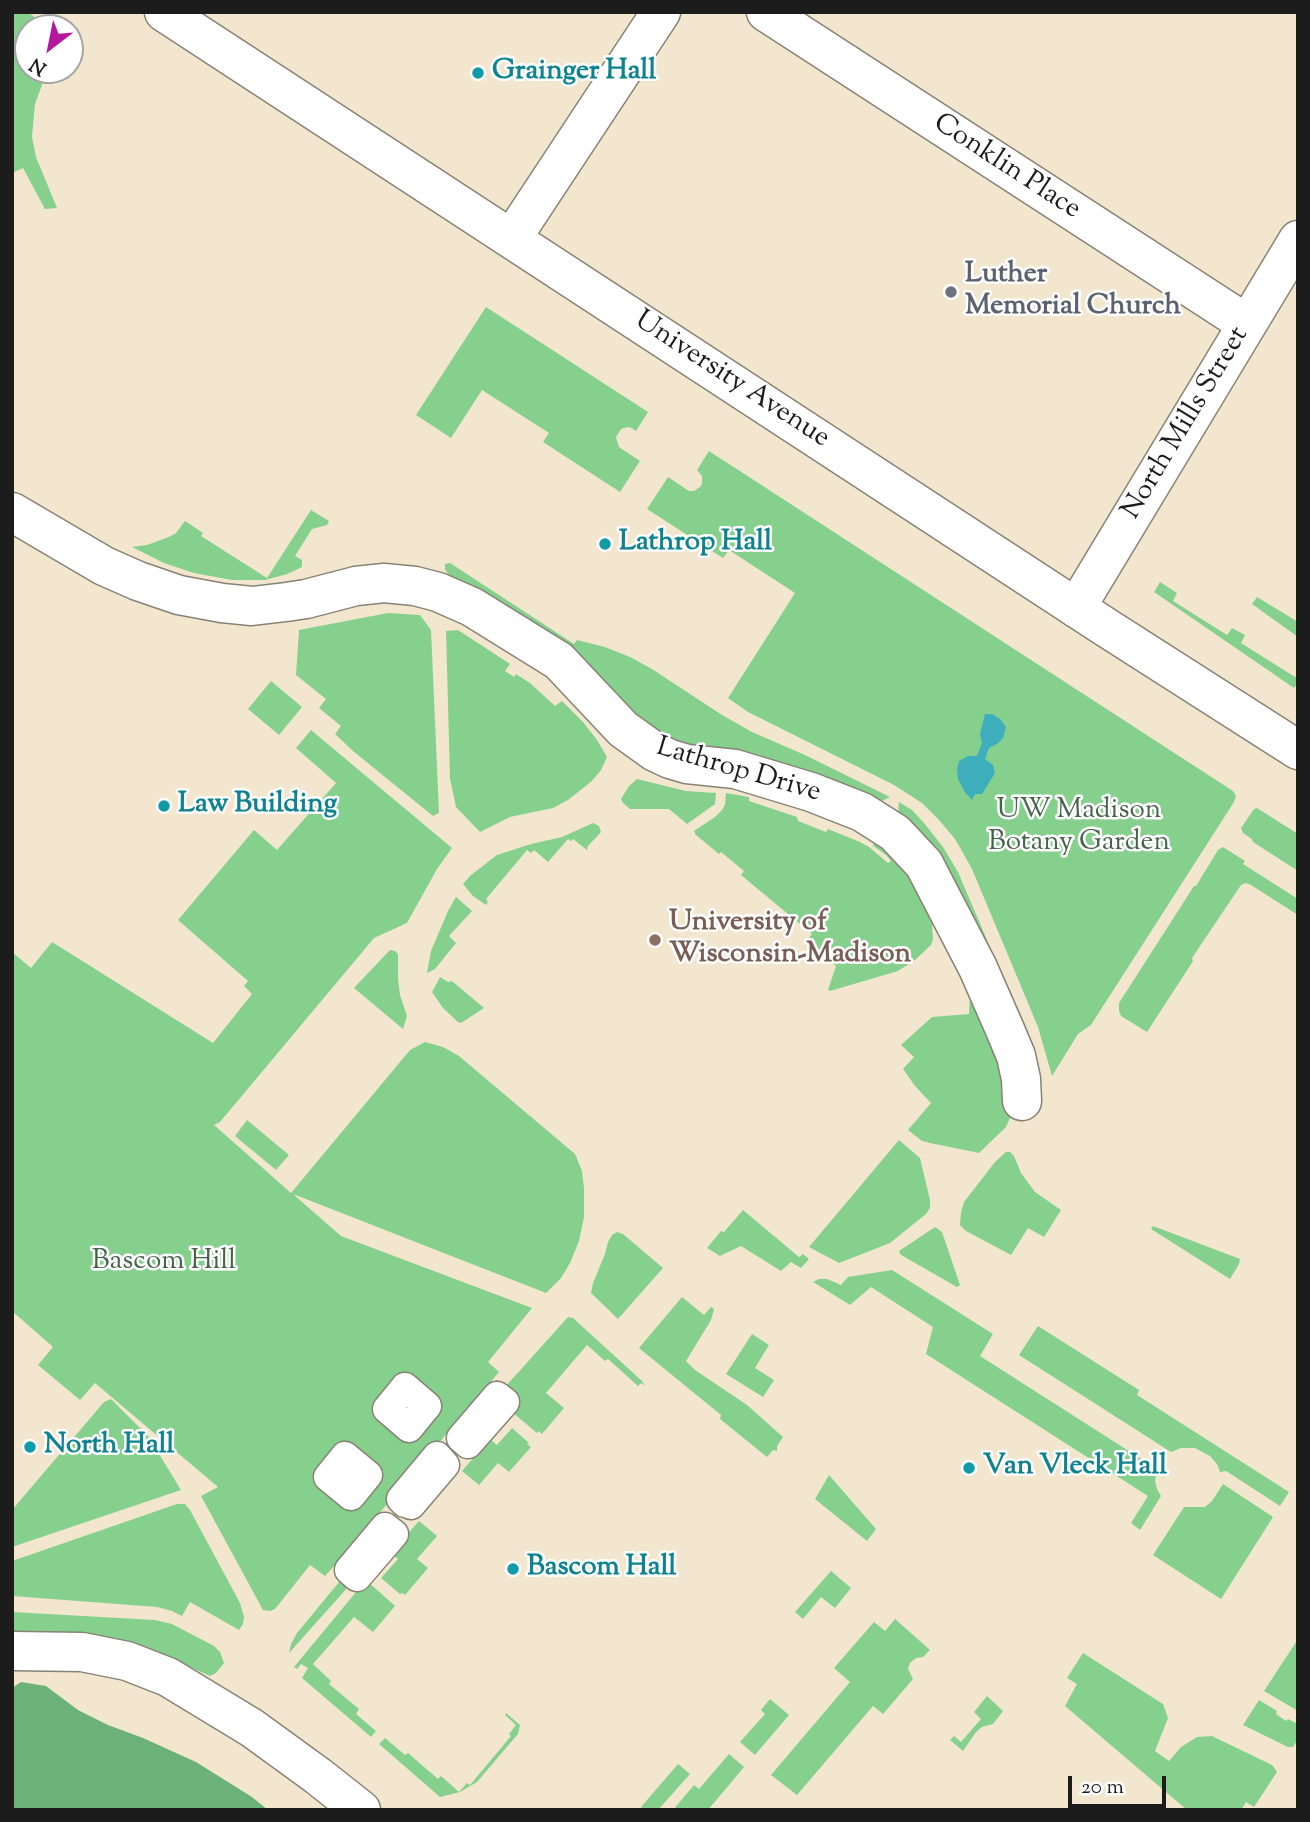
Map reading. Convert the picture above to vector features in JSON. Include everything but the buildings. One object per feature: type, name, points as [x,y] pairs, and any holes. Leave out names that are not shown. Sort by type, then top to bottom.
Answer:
[{"type":"street","name":"University Avenue","points":[[164,12],[1298,750]]},
{"type":"street","points":[[512,238],[661,12]]},
{"type":"street","name":"Conklin Place","points":[[766,12],[1247,324]]},
{"type":"street","name":"North Mills Street","points":[[1076,608],[1298,240]]},
{"type":"street","name":"Lathrop Drive","points":[[12,512],[104,566],[179,595],[252,606],[384,583],[415,586],[438,592],[472,607],[559,661],[623,729],[656,752],[687,764],[734,769],[811,792],[862,812],[895,833],[923,864],[978,968],[1006,1031],[1016,1056],[1022,1101]]},
{"type":"street","points":[[12,1651],[82,1652],[127,1661],[169,1678],[252,1728],[361,1810]]},
{"type":"green space","points":[[12,12],[27,12],[30,14],[14,14],[14,84],[42,84],[35,104],[32,137],[36,157],[57,208],[45,209],[23,168],[12,173]]},
{"type":"green space","points":[[486,307],[648,412],[636,431],[630,427],[624,428],[616,437],[619,447],[640,461],[620,492],[543,442],[549,433],[482,390],[451,438],[416,415]]},
{"type":"green space","name":"UW Madison Botany Garden","points":[[709,451],[1233,791],[1236,796],[1091,1025],[1078,1034],[1052,1076],[1038,1027],[972,869],[955,839],[939,820],[922,803],[894,785],[748,712],[728,698],[795,593],[729,550],[723,558],[647,509],[668,477],[689,491],[700,487],[702,476],[697,470]]},
{"type":"green space","points":[[311,510],[329,521],[327,525],[312,529],[295,556],[302,560],[302,567],[265,580],[232,580],[194,573],[164,563],[132,547],[169,537],[176,533],[185,521],[203,533],[201,536],[267,578]]},
{"type":"green space","points":[[450,563],[574,644],[577,640],[630,657],[752,732],[890,797],[876,804],[673,744],[451,579],[445,569],[445,564]]},
{"type":"green space","points":[[1160,582],[1177,593],[1173,601],[1227,635],[1232,628],[1245,635],[1241,643],[1295,677],[1298,674],[1298,683],[1294,688],[1154,592]]},
{"type":"green space","points":[[1257,597],[1298,622],[1298,637],[1252,604]]},
{"type":"green space","points":[[388,613],[420,615],[431,630],[439,813],[433,816],[335,734],[341,726],[319,708],[326,699],[296,675],[299,630]]},
{"type":"green space","points":[[458,630],[510,664],[505,671],[530,683],[555,706],[562,701],[583,722],[607,757],[592,781],[568,800],[553,808],[510,817],[480,832],[456,807],[450,779],[446,631]]},
{"type":"green space","points":[[271,681],[302,707],[279,735],[248,709]]},
{"type":"green space","name":"Bascom Hill","points":[[311,730],[452,848],[407,923],[374,938],[220,1122],[214,1125],[291,1193],[410,1050],[425,1042],[443,1047],[459,1056],[575,1154],[582,1171],[584,1217],[579,1241],[570,1263],[561,1278],[546,1293],[293,1194],[341,1236],[532,1308],[488,1362],[499,1372],[343,1556],[325,1576],[310,1565],[275,1609],[270,1611],[263,1610],[201,1496],[218,1487],[95,1383],[80,1400],[38,1365],[53,1347],[12,1311],[12,952],[31,968],[52,942],[213,1043],[252,994],[244,986],[248,981],[178,920],[254,830],[277,850],[336,783],[296,748]]},
{"type":"green space","points":[[637,779],[686,791],[716,793],[715,804],[687,824],[669,809],[630,809],[621,799]]},
{"type":"green space","points":[[726,793],[749,797],[749,801],[797,817],[798,821],[860,842],[888,863],[891,861],[886,855],[872,845],[882,843],[901,863],[931,909],[931,945],[898,971],[828,990],[836,966],[805,944],[812,934],[741,875],[744,871],[696,835],[694,831],[722,810]]},
{"type":"green space","points":[[899,802],[912,810],[924,823],[958,872],[1013,1001],[898,816]]},
{"type":"green space","points":[[1257,808],[1298,834],[1298,871],[1243,833],[1241,828]]},
{"type":"green space","points":[[593,823],[599,826],[601,832],[587,850],[573,839],[568,839],[548,862],[534,850],[531,853],[527,850],[486,899],[486,905],[473,896],[463,884],[497,855],[562,837]]},
{"type":"green space","points":[[1223,847],[1245,861],[1243,864],[1298,899],[1298,915],[1251,885],[1241,885],[1147,1032],[1121,1016],[1119,1003],[1218,850]]},
{"type":"green space","points":[[456,897],[472,911],[449,936],[456,943],[435,969],[427,973],[431,951]]},
{"type":"green space","points":[[390,950],[398,954],[400,995],[407,1016],[403,1029],[354,988]]},
{"type":"green space","points":[[440,977],[448,982],[452,981],[484,1008],[461,1023],[458,1022],[443,1008],[432,992]]},
{"type":"green space","points":[[970,996],[974,997],[1005,1081],[1010,1118],[1006,1127],[979,1153],[922,1141],[908,1130],[931,1103],[903,1069],[914,1057],[901,1045],[932,1017],[969,1014]]},
{"type":"green space","points":[[247,1120],[289,1155],[276,1170],[235,1136]]},
{"type":"green space","points":[[899,1140],[920,1158],[930,1200],[930,1208],[926,1214],[890,1243],[839,1263],[809,1247]]},
{"type":"green space","points":[[1006,1152],[1014,1156],[1021,1173],[1035,1192],[1061,1210],[1044,1237],[1028,1228],[1011,1255],[966,1231],[960,1225],[964,1202]]},
{"type":"green space","points":[[743,1210],[799,1257],[803,1254],[809,1259],[801,1268],[791,1262],[781,1271],[741,1246],[720,1256],[707,1248]]},
{"type":"green space","points":[[1153,1226],[1240,1259],[1239,1264],[1230,1279],[1151,1229]]},
{"type":"green space","points":[[935,1227],[942,1232],[960,1285],[957,1287],[901,1255],[899,1251]]},
{"type":"green space","points":[[617,1232],[623,1234],[663,1268],[618,1319],[591,1293],[608,1242]]},
{"type":"green space","points":[[892,1270],[993,1334],[980,1356],[1157,1469],[1155,1481],[1161,1496],[1140,1530],[1131,1523],[1148,1496],[926,1354],[933,1327],[871,1287],[850,1305],[813,1282],[827,1279],[841,1285],[848,1277]]},
{"type":"green space","points":[[682,1297],[704,1315],[711,1307],[714,1309],[711,1320],[686,1361],[747,1405],[783,1437],[777,1451],[773,1450],[767,1457],[720,1419],[721,1415],[639,1348]]},
{"type":"green space","points":[[568,1317],[573,1318],[645,1386],[641,1383],[638,1386],[608,1359],[605,1361],[587,1345],[546,1393],[564,1408],[542,1434],[539,1431],[537,1433],[497,1396]]},
{"type":"green space","points":[[1038,1326],[1139,1390],[1137,1395],[1289,1492],[1280,1506],[1226,1471],[1220,1472],[1210,1456],[1195,1448],[1181,1448],[1171,1452],[1019,1355]]},
{"type":"green space","points":[[752,1334],[769,1345],[755,1368],[774,1380],[763,1397],[726,1374]]},
{"type":"green space","points":[[111,1399],[148,1436],[181,1490],[12,1547],[12,1510],[104,1402]]},
{"type":"green space","points":[[512,1428],[531,1447],[509,1472],[498,1463],[479,1485],[462,1471],[490,1439],[497,1445]]},
{"type":"green space","points":[[829,1475],[876,1529],[867,1541],[815,1499]]},
{"type":"green space","points":[[1223,1484],[1273,1517],[1221,1599],[1153,1555],[1184,1507],[1205,1507]]},
{"type":"green space","points":[[177,1504],[185,1504],[190,1510],[240,1603],[244,1617],[239,1630],[190,1602],[182,1616],[157,1607],[12,1596],[12,1561]]},
{"type":"green space","points":[[419,1521],[437,1536],[417,1559],[428,1568],[405,1595],[400,1594],[381,1578],[398,1559],[391,1553]]},
{"type":"green space","points":[[349,1570],[357,1577],[289,1653],[297,1633]]},
{"type":"green space","points":[[831,1571],[851,1588],[835,1608],[821,1597],[803,1619],[795,1612]]},
{"type":"green space","points":[[366,1580],[395,1606],[373,1632],[354,1617],[313,1664],[331,1681],[329,1684],[359,1709],[356,1714],[376,1731],[371,1737],[302,1678],[308,1668],[301,1664],[297,1669],[294,1667]]},
{"type":"green space","points":[[12,1612],[155,1620],[172,1624],[214,1646],[220,1652],[224,1663],[210,1676],[148,1648],[118,1639],[12,1634]]},
{"type":"green space","points":[[895,1619],[930,1650],[910,1663],[908,1669],[913,1679],[883,1714],[873,1706],[797,1795],[771,1775],[850,1682],[834,1668],[874,1622],[885,1631]]},
{"type":"green space","points":[[1298,1639],[1298,1711],[1264,1691]]},
{"type":"green space","points":[[1083,1653],[1163,1704],[1168,1718],[1155,1751],[1169,1761],[1181,1747],[1197,1737],[1212,1736],[1272,1765],[1277,1772],[1254,1807],[1246,1802],[1241,1810],[1187,1810],[1065,1706],[1077,1684],[1067,1678]]},
{"type":"green space","points":[[21,1682],[46,1686],[78,1710],[196,1762],[268,1810],[12,1810],[12,1688]]},
{"type":"green space","points":[[987,1696],[1003,1711],[993,1724],[976,1732],[963,1751],[950,1740],[954,1736],[961,1742],[981,1719],[974,1712]]},
{"type":"green space","points":[[770,1699],[789,1715],[755,1755],[740,1742],[765,1714],[761,1710]]},
{"type":"green space","points":[[1259,1700],[1277,1711],[1276,1714],[1286,1721],[1288,1719],[1298,1724],[1298,1739],[1293,1747],[1243,1725]]},
{"type":"green space","points":[[506,1713],[520,1725],[518,1734],[477,1782],[460,1792],[440,1797],[379,1744],[385,1738],[405,1755],[408,1753],[438,1779],[441,1776],[459,1792],[467,1783],[470,1785],[511,1736],[509,1734],[516,1725]]},
{"type":"green space","points":[[729,1754],[744,1767],[708,1810],[673,1810],[694,1785],[699,1789]]},
{"type":"green space","points":[[678,1764],[690,1774],[658,1810],[644,1810],[641,1807]]},
{"type":"water","points":[[985,714],[992,714],[1006,727],[1003,738],[989,748],[985,759],[993,765],[995,773],[982,794],[975,794],[972,800],[958,779],[957,769],[959,761],[968,756],[977,756],[982,743],[980,734]]},
{"type":"place","name":"Grainger Hall","points":[[478,73]]},
{"type":"place","name":"Luther Memorial Church","points":[[951,292]]},
{"type":"place","name":"Lathrop Hall","points":[[605,544]]},
{"type":"place","name":"Law Building","points":[[164,806]]},
{"type":"place","name":"University of Wisconsin-Madison","points":[[655,940]]},
{"type":"place","name":"North Hall","points":[[30,1447]]},
{"type":"place","name":"Van Vleck Hall","points":[[969,1468]]},
{"type":"place","name":"Bascom Hall","points":[[513,1569]]}]
